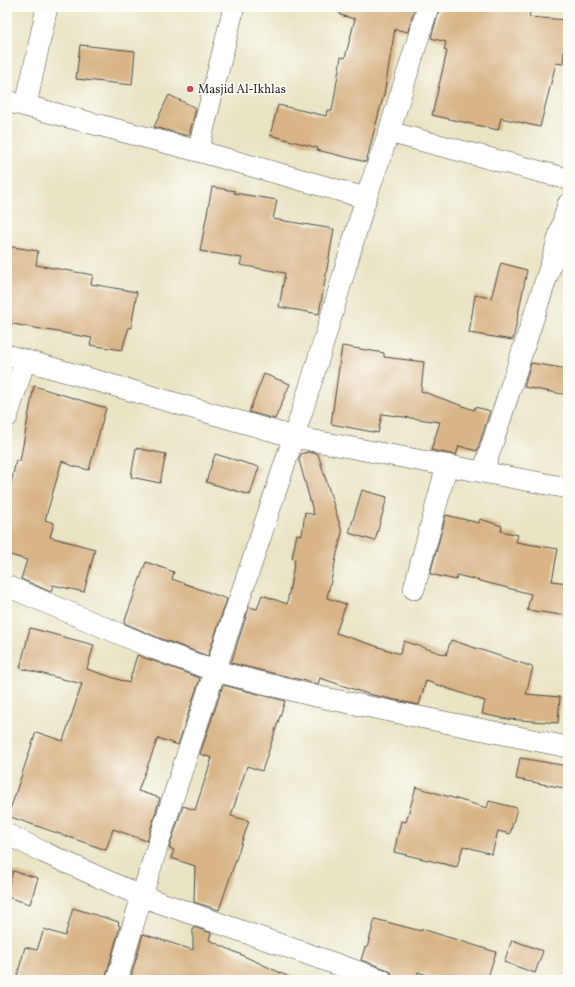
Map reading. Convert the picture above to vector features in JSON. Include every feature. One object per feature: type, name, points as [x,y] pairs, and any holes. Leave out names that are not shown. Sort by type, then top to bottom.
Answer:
[{"type":"street","points":[[47,7],[16,103],[198,151],[366,198]]},
{"type":"street","points":[[198,151],[234,7]]},
{"type":"street","points":[[117,980],[141,896],[294,437],[366,198],[389,132],[428,7]]},
{"type":"street","points":[[389,132],[568,179]]},
{"type":"street","points":[[484,472],[552,260],[568,204]]},
{"type":"street","points":[[7,417],[16,358],[294,437],[568,488]]},
{"type":"street","points":[[414,589],[447,465]]},
{"type":"street","points":[[7,586],[155,649],[215,671],[315,696],[568,747]]},
{"type":"street","points":[[7,834],[43,852],[141,896],[382,980]]},
{"type":"building","points":[[341,7],[415,7],[408,32],[395,29],[384,94],[366,162],[317,150],[318,148],[270,135],[278,105],[326,116],[327,110],[332,111],[341,57],[345,58],[355,19],[340,15]]},
{"type":"building","points":[[440,7],[531,7],[529,17],[567,20],[563,64],[556,63],[540,127],[501,118],[498,130],[432,115],[447,51],[444,50],[446,42],[431,38]]},
{"type":"building","points":[[80,45],[135,51],[132,85],[76,79]]},
{"type":"building","points":[[169,95],[196,108],[189,136],[154,127]]},
{"type":"building","points":[[212,187],[235,191],[234,193],[277,200],[273,219],[334,229],[319,314],[279,307],[285,273],[240,265],[242,258],[200,251]]},
{"type":"building","points":[[7,246],[38,251],[36,265],[93,275],[91,284],[137,292],[131,328],[129,327],[122,350],[90,345],[92,338],[7,323]]},
{"type":"building","points":[[501,263],[527,270],[513,340],[469,333],[475,295],[491,298]]},
{"type":"building","points":[[342,346],[384,353],[384,357],[424,362],[421,391],[474,410],[475,407],[490,411],[477,451],[459,446],[456,455],[431,450],[440,422],[382,414],[378,433],[331,424]]},
{"type":"building","points":[[531,363],[568,369],[568,395],[524,387]]},
{"type":"building","points":[[264,374],[290,384],[275,419],[249,412]]},
{"type":"building","points":[[34,386],[106,408],[89,470],[73,466],[62,461],[45,520],[54,523],[50,537],[95,549],[84,592],[53,585],[51,592],[21,579],[27,560],[7,554],[7,504],[16,460],[20,461]]},
{"type":"building","points":[[136,448],[166,454],[160,483],[131,477]]},
{"type":"building","points":[[308,452],[318,454],[342,532],[327,598],[346,604],[336,633],[400,654],[404,641],[446,655],[451,640],[533,667],[526,694],[560,697],[558,723],[507,719],[482,714],[485,701],[426,681],[419,705],[368,694],[320,678],[318,684],[231,663],[249,607],[257,609],[262,595],[287,604],[295,559],[292,558],[297,534],[302,535],[305,512],[314,515],[299,460],[301,454]]},
{"type":"building","points":[[215,454],[259,467],[250,495],[206,482]]},
{"type":"building","points":[[362,490],[387,497],[375,541],[349,533]]},
{"type":"building","points":[[446,515],[479,523],[480,519],[502,526],[501,531],[518,535],[516,542],[558,549],[552,581],[568,583],[568,616],[527,610],[531,594],[457,575],[456,580],[430,574]]},
{"type":"building","points":[[146,562],[174,572],[172,579],[227,599],[208,656],[124,623]]},
{"type":"building","points":[[30,628],[94,645],[87,669],[129,683],[137,655],[200,678],[178,745],[158,738],[138,791],[160,798],[147,841],[113,829],[106,850],[8,816],[36,732],[63,741],[82,684],[20,668]]},
{"type":"building","points":[[223,685],[285,701],[262,771],[247,766],[231,816],[249,821],[219,910],[194,902],[195,866],[171,858],[174,850],[169,848],[183,806],[195,810],[212,758],[200,754]]},
{"type":"building","points":[[520,758],[568,766],[564,788],[516,779]]},
{"type":"building","points":[[416,787],[487,808],[489,801],[517,808],[510,834],[498,831],[492,854],[463,846],[457,867],[394,852],[401,821],[406,822]]},
{"type":"building","points":[[13,871],[38,878],[30,904],[7,897],[7,890]]},
{"type":"building","points":[[73,908],[119,922],[118,925],[120,926],[105,980],[16,980],[25,947],[37,950],[44,929],[65,936]]},
{"type":"building","points":[[375,919],[421,931],[422,929],[496,952],[487,980],[443,980],[418,972],[417,980],[394,980],[391,972],[361,960],[365,947],[367,948]]},
{"type":"building","points":[[193,927],[211,933],[209,940],[296,980],[130,980],[143,934],[193,950]]},
{"type":"building","points":[[512,940],[543,951],[535,973],[504,962]]},
{"type":"place","name":"Masjid Al-Ikhlas","points":[[190,89]]}]
